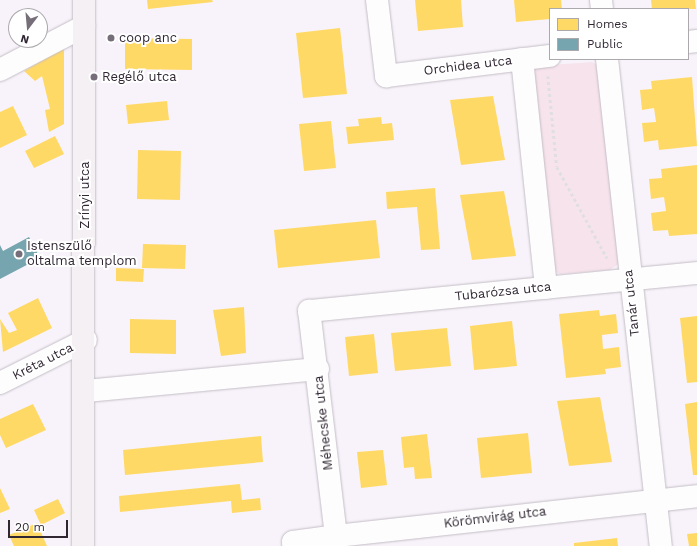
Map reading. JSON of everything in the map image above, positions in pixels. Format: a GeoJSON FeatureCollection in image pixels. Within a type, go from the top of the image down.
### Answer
{"type":"FeatureCollection","features":[{"type":"Feature","properties":{"kind":"main road","name":"Zrínyi utca"},"geometry":{"type":"LineString","coordinates":[[83,546],[86,391],[84,0]]}},
{"type":"Feature","properties":{"kind":"street","name":"Orchidea utca"},"geometry":{"type":"LineString","coordinates":[[378,0],[386,76],[548,57]]}},
{"type":"Feature","properties":{"kind":"street"},"geometry":{"type":"LineString","coordinates":[[0,70],[84,26]]}},
{"type":"Feature","properties":{"kind":"street"},"geometry":{"type":"LineString","coordinates":[[522,59],[546,288]]}},
{"type":"Feature","properties":{"kind":"street","name":"Tanár utca"},"geometry":{"type":"LineString","coordinates":[[607,60],[630,280],[661,546]]}},
{"type":"Feature","properties":{"kind":"street","name":"Tubarózsa utca"},"geometry":{"type":"LineString","coordinates":[[310,311],[697,273]]}},
{"type":"Feature","properties":{"kind":"street","name":"Méhecske utca"},"geometry":{"type":"LineString","coordinates":[[310,311],[318,369],[336,536]]}},
{"type":"Feature","properties":{"kind":"street","name":"Kréta utca"},"geometry":{"type":"LineString","coordinates":[[0,383],[86,340]]}},
{"type":"Feature","properties":{"kind":"street"},"geometry":{"type":"LineString","coordinates":[[86,391],[318,369]]}},
{"type":"Feature","properties":{"kind":"street","name":"Körömvirág utca"},"geometry":{"type":"LineString","coordinates":[[293,544],[336,536],[697,496]]}},
{"type":"Feature","properties":{"kind":"path"},"geometry":{"type":"LineString","coordinates":[[548,57],[557,167],[613,268],[630,280]]}},
{"type":"Feature","properties":{"kind":"shaded area"},"geometry":{"type":"Polygon","coordinates":[[[592,62],[600,67],[619,264],[609,270],[560,274],[551,269],[532,71],[537,66],[592,62]]]}},
{"type":"Feature","properties":{"kind":"building: Homes"},"geometry":{"type":"Polygon","coordinates":[[[147,0],[212,0],[213,2],[148,9],[147,0]]]}},
{"type":"Feature","properties":{"kind":"building: Homes"},"geometry":{"type":"Polygon","coordinates":[[[415,0],[461,0],[463,27],[418,31],[415,0]]]}},
{"type":"Feature","properties":{"kind":"building: Homes"},"geometry":{"type":"Polygon","coordinates":[[[514,0],[561,0],[562,8],[549,8],[549,19],[516,22],[514,0]]]}},
{"type":"Feature","properties":{"kind":"building: Homes"},"geometry":{"type":"Polygon","coordinates":[[[651,0],[695,0],[696,9],[689,8],[652,8],[651,0]]]}},
{"type":"Feature","properties":{"kind":"building: Homes"},"geometry":{"type":"Polygon","coordinates":[[[340,28],[347,94],[303,98],[296,33],[340,28]]]}},
{"type":"Feature","properties":{"kind":"building: Homes"},"geometry":{"type":"Polygon","coordinates":[[[125,38],[192,39],[192,70],[125,69],[125,38]]]}},
{"type":"Feature","properties":{"kind":"building: Homes"},"geometry":{"type":"Polygon","coordinates":[[[64,48],[64,124],[49,132],[45,110],[50,109],[42,76],[35,81],[24,71],[64,48]]]}},
{"type":"Feature","properties":{"kind":"building: Homes"},"geometry":{"type":"Polygon","coordinates":[[[692,77],[697,146],[659,150],[658,140],[644,142],[642,123],[656,122],[654,108],[642,110],[640,90],[652,89],[651,81],[692,77]]]}},
{"type":"Feature","properties":{"kind":"building: Homes"},"geometry":{"type":"Polygon","coordinates":[[[493,96],[505,160],[461,165],[450,100],[493,96]]]}},
{"type":"Feature","properties":{"kind":"building: Homes"},"geometry":{"type":"Polygon","coordinates":[[[167,101],[169,120],[128,124],[126,105],[167,101]]]}},
{"type":"Feature","properties":{"kind":"building: Homes"},"geometry":{"type":"Polygon","coordinates":[[[13,106],[27,135],[0,148],[0,112],[13,106]]]}},
{"type":"Feature","properties":{"kind":"building: Homes"},"geometry":{"type":"Polygon","coordinates":[[[381,117],[382,124],[392,123],[394,140],[348,144],[346,127],[359,126],[358,119],[381,117]]]}},
{"type":"Feature","properties":{"kind":"building: Homes"},"geometry":{"type":"Polygon","coordinates":[[[331,121],[336,168],[304,171],[299,124],[331,121]]]}},
{"type":"Feature","properties":{"kind":"building: Homes"},"geometry":{"type":"Polygon","coordinates":[[[55,136],[64,154],[34,168],[25,151],[55,136]]]}},
{"type":"Feature","properties":{"kind":"building: Homes"},"geometry":{"type":"Polygon","coordinates":[[[138,150],[181,151],[180,200],[137,199],[138,150]]]}},
{"type":"Feature","properties":{"kind":"building: Homes"},"geometry":{"type":"Polygon","coordinates":[[[697,165],[697,234],[669,236],[668,230],[653,231],[651,213],[666,211],[664,197],[651,199],[649,179],[662,178],[661,169],[697,165]]]}},
{"type":"Feature","properties":{"kind":"building: Homes"},"geometry":{"type":"Polygon","coordinates":[[[435,188],[440,249],[421,250],[417,207],[387,209],[386,192],[435,188]]]}},
{"type":"Feature","properties":{"kind":"building: Homes"},"geometry":{"type":"Polygon","coordinates":[[[504,191],[516,256],[472,260],[460,195],[504,191]]]}},
{"type":"Feature","properties":{"kind":"building: Homes"},"geometry":{"type":"Polygon","coordinates":[[[376,220],[380,258],[278,268],[274,230],[376,220]]]}},
{"type":"Feature","properties":{"kind":"building: Homes"},"geometry":{"type":"Polygon","coordinates":[[[143,244],[186,245],[185,269],[142,268],[143,244]]]}},
{"type":"Feature","properties":{"kind":"building: Homes"},"geometry":{"type":"Polygon","coordinates":[[[116,268],[144,269],[143,282],[116,281],[116,268]]]}},
{"type":"Feature","properties":{"kind":"building: Homes"},"geometry":{"type":"Polygon","coordinates":[[[38,298],[52,328],[3,352],[0,319],[9,333],[17,330],[8,313],[38,298]]]}},
{"type":"Feature","properties":{"kind":"building: Homes"},"geometry":{"type":"Polygon","coordinates":[[[244,307],[246,353],[221,356],[213,310],[244,307]]]}},
{"type":"Feature","properties":{"kind":"building: Homes"},"geometry":{"type":"Polygon","coordinates":[[[599,310],[600,316],[616,314],[618,333],[602,335],[603,349],[619,347],[621,367],[605,369],[606,374],[566,378],[559,314],[599,310]]]}},
{"type":"Feature","properties":{"kind":"building: Homes"},"geometry":{"type":"Polygon","coordinates":[[[697,316],[697,382],[687,383],[680,318],[697,316]]]}},
{"type":"Feature","properties":{"kind":"building: Homes"},"geometry":{"type":"Polygon","coordinates":[[[130,319],[176,320],[176,354],[130,353],[130,319]]]}},
{"type":"Feature","properties":{"kind":"building: Homes"},"geometry":{"type":"Polygon","coordinates":[[[512,321],[517,366],[474,370],[470,326],[512,321]]]}},
{"type":"Feature","properties":{"kind":"building: Homes"},"geometry":{"type":"Polygon","coordinates":[[[447,328],[451,366],[395,371],[391,333],[447,328]]]}},
{"type":"Feature","properties":{"kind":"building: Homes"},"geometry":{"type":"Polygon","coordinates":[[[374,334],[378,373],[349,376],[345,337],[374,334]]]}},
{"type":"Feature","properties":{"kind":"building: Homes"},"geometry":{"type":"Polygon","coordinates":[[[600,397],[612,462],[569,466],[557,401],[600,397]]]}},
{"type":"Feature","properties":{"kind":"building: Homes"},"geometry":{"type":"Polygon","coordinates":[[[697,402],[697,475],[693,475],[685,404],[697,402]]]}},
{"type":"Feature","properties":{"kind":"building: Homes"},"geometry":{"type":"Polygon","coordinates":[[[33,404],[46,430],[6,448],[0,435],[0,419],[33,404]]]}},
{"type":"Feature","properties":{"kind":"building: Homes"},"geometry":{"type":"Polygon","coordinates":[[[528,433],[532,473],[481,478],[477,438],[528,433]]]}},
{"type":"Feature","properties":{"kind":"building: Homes"},"geometry":{"type":"Polygon","coordinates":[[[427,434],[432,478],[415,479],[414,467],[404,468],[401,437],[427,434]]]}},
{"type":"Feature","properties":{"kind":"building: Homes"},"geometry":{"type":"Polygon","coordinates":[[[261,436],[263,462],[125,475],[123,450],[261,436]]]}},
{"type":"Feature","properties":{"kind":"building: Homes"},"geometry":{"type":"Polygon","coordinates":[[[383,450],[387,485],[361,488],[357,452],[383,450]]]}},
{"type":"Feature","properties":{"kind":"building: Homes"},"geometry":{"type":"Polygon","coordinates":[[[240,484],[242,500],[260,498],[261,510],[232,513],[231,501],[120,512],[119,496],[240,484]]]}},
{"type":"Feature","properties":{"kind":"building: Homes"},"geometry":{"type":"Polygon","coordinates":[[[0,488],[10,509],[0,513],[0,488]]]}},
{"type":"Feature","properties":{"kind":"building: Homes"},"geometry":{"type":"Polygon","coordinates":[[[58,499],[65,513],[41,525],[34,510],[58,499]]]}},
{"type":"Feature","properties":{"kind":"building: Homes"},"geometry":{"type":"Polygon","coordinates":[[[37,523],[47,546],[14,546],[9,535],[37,523]]]}},
{"type":"Feature","properties":{"kind":"building: Homes"},"geometry":{"type":"Polygon","coordinates":[[[697,533],[697,546],[689,546],[687,534],[697,533]]]}},
{"type":"Feature","properties":{"kind":"building: Homes"},"geometry":{"type":"Polygon","coordinates":[[[617,538],[618,546],[574,546],[574,543],[617,538]]]}},
{"type":"Feature","properties":{"kind":"building: Public","name":"Istenszülő oltalma templom"},"geometry":{"type":"Polygon","coordinates":[[[29,237],[40,258],[0,279],[0,245],[3,251],[29,237]]]}},
{"type":"Feature","properties":{"kind":"place","name":"coop anc"},"geometry":{"type":"Point","coordinates":[111,38]}},
{"type":"Feature","properties":{"kind":"place","name":"Regélő utca"},"geometry":{"type":"Point","coordinates":[94,77]}},
{"type":"Feature","properties":{"kind":"place","name":"Istenszülő oltalma templom"},"geometry":{"type":"Point","coordinates":[19,254]}}]}
